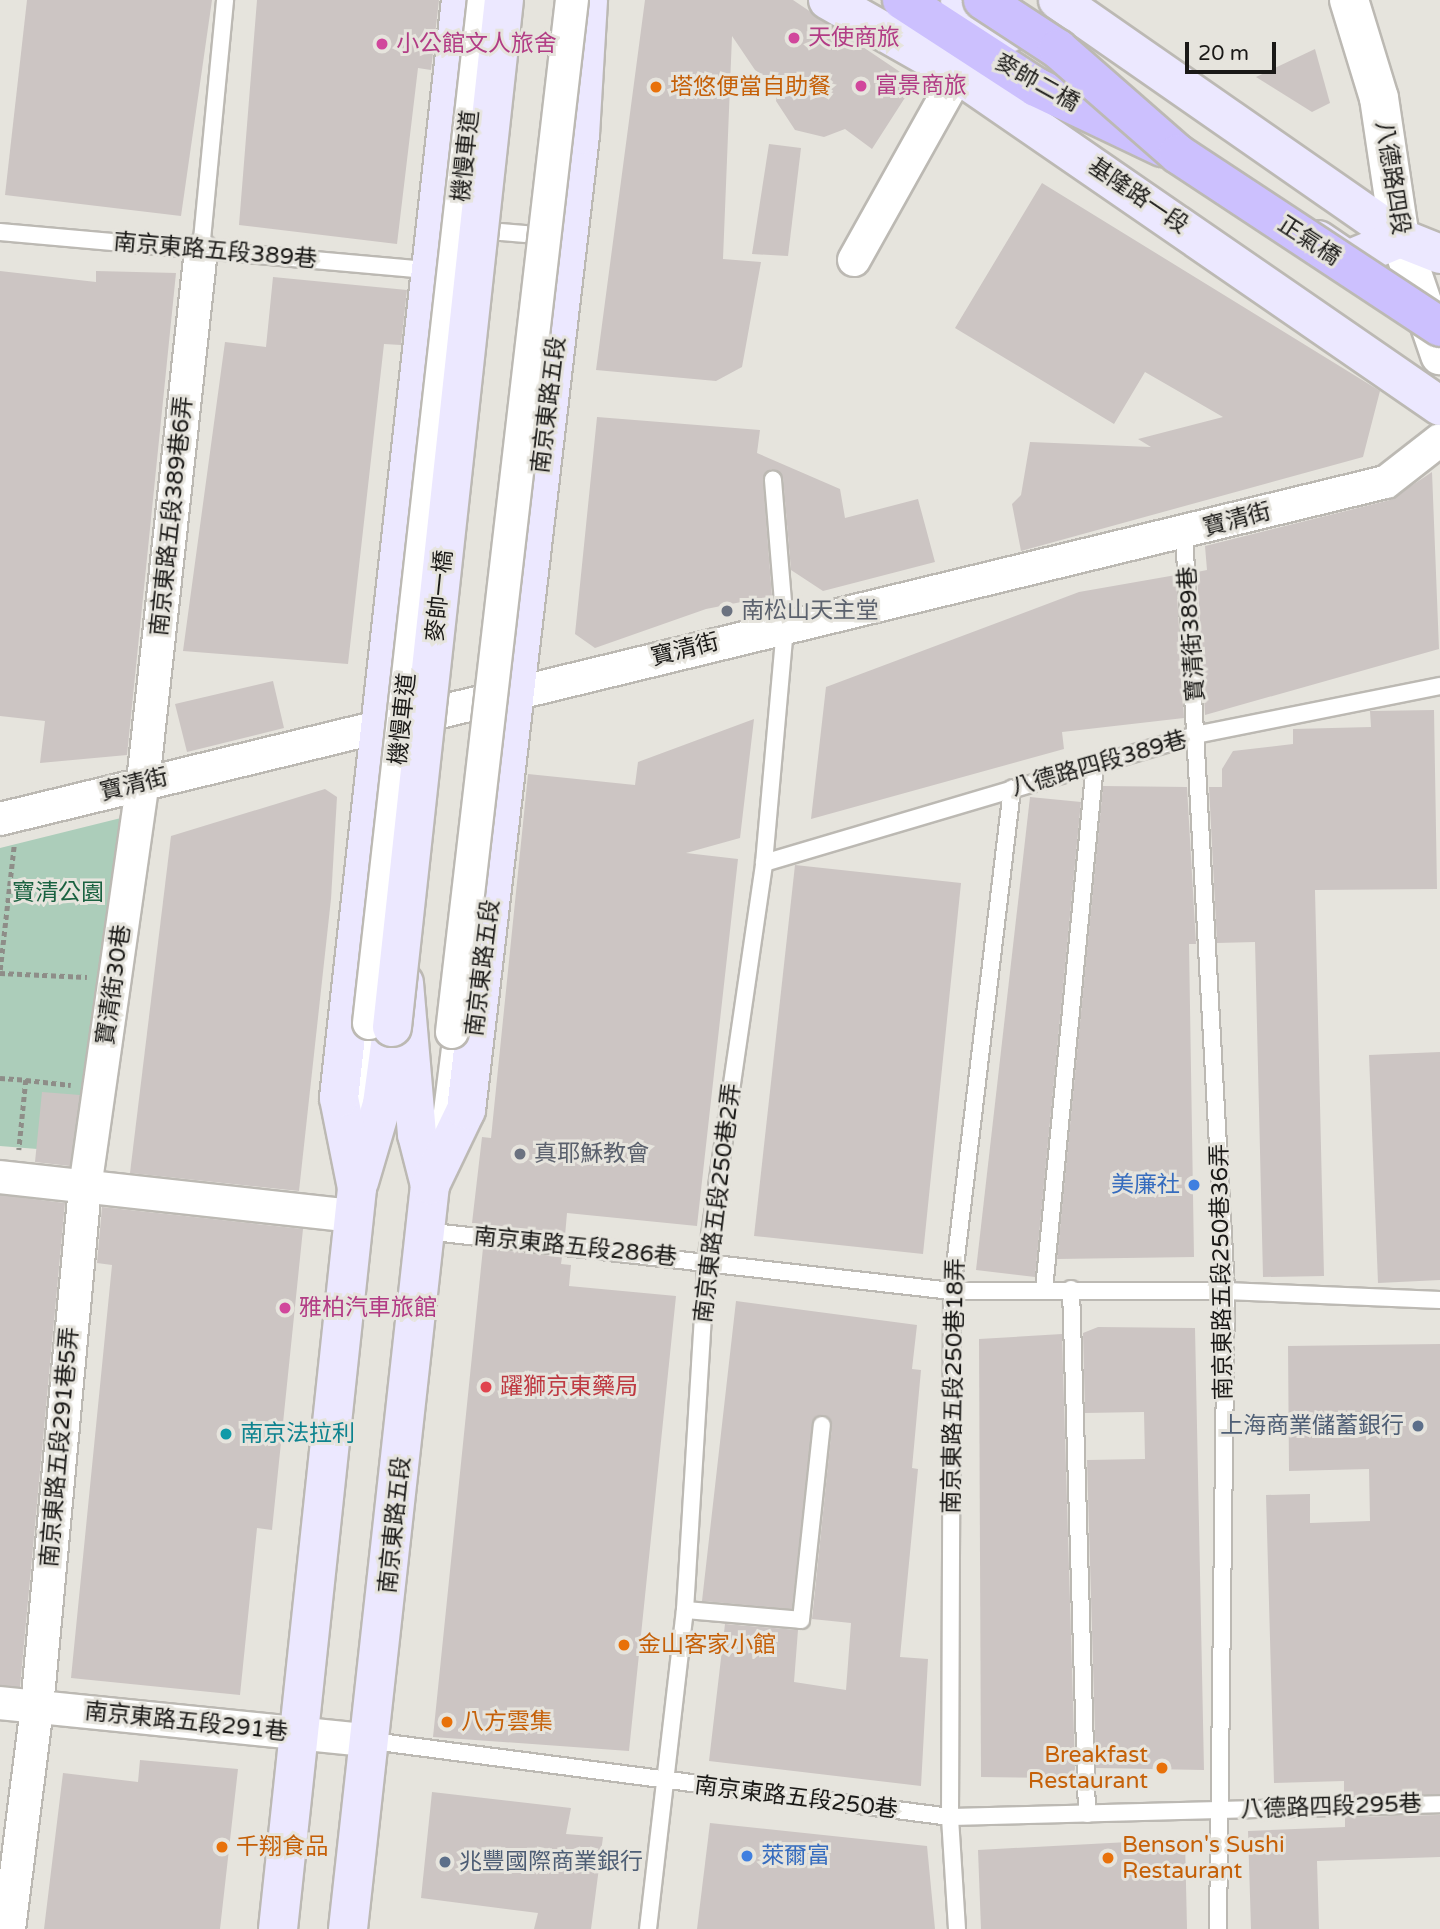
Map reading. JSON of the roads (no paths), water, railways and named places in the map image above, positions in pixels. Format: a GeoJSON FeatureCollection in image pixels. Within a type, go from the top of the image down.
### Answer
{"type":"FeatureCollection","features":[{"type":"Feature","properties":{"kind":"highway","name":"麥帥二橋"},"geometry":{"type":"LineString","coordinates":[[902,0],[1036,87],[1178,154]]}},
{"type":"Feature","properties":{"kind":"highway","name":"麥帥二橋"},"geometry":{"type":"LineString","coordinates":[[908,0],[1047,91],[1105,106]]}},
{"type":"Feature","properties":{"kind":"highway","name":"正氣橋"},"geometry":{"type":"LineString","coordinates":[[984,0],[1058,49],[1178,154],[1440,327]]}},
{"type":"Feature","properties":{"kind":"highway","name":"正氣橋"},"geometry":{"type":"LineString","coordinates":[[984,0],[1068,58],[1105,106],[1440,327]]}},
{"type":"Feature","properties":{"kind":"main road"},"geometry":{"type":"LineString","coordinates":[[278,1929],[356,1202],[339,1098],[378,723],[461,0]]}},
{"type":"Feature","properties":{"kind":"main road","name":"麥帥一橋"},"geometry":{"type":"LineString","coordinates":[[356,1202],[382,1104],[380,1025],[504,0]]}},
{"type":"Feature","properties":{"kind":"main road","name":"麥帥一橋"},"geometry":{"type":"LineString","coordinates":[[430,1185],[417,1134],[404,982],[518,0]]}},
{"type":"Feature","properties":{"kind":"main road","name":"南京東路五段"},"geometry":{"type":"LineString","coordinates":[[348,1929],[372,1741],[430,1185],[466,1110],[568,237],[588,0]]}},
{"type":"Feature","properties":{"kind":"main road","name":"基隆路一段"},"geometry":{"type":"LineString","coordinates":[[828,0],[958,74],[1440,406]]}},
{"type":"Feature","properties":{"kind":"main road"},"geometry":{"type":"LineString","coordinates":[[960,0],[1348,260],[1400,238]]}},
{"type":"Feature","properties":{"kind":"main road"},"geometry":{"type":"LineString","coordinates":[[1058,0],[1400,238],[1440,254]]}},
{"type":"Feature","properties":{"kind":"street","name":"機慢車道"},"geometry":{"type":"LineString","coordinates":[[380,1025],[484,0]]}},
{"type":"Feature","properties":{"kind":"street"},"geometry":{"type":"LineString","coordinates":[[452,1032],[572,0]]}},
{"type":"Feature","properties":{"kind":"street","name":"八德路四段"},"geometry":{"type":"LineString","coordinates":[[1349,0],[1379,98],[1400,238],[1440,355]]}},
{"type":"Feature","properties":{"kind":"street"},"geometry":{"type":"LineString","coordinates":[[854,260],[958,74]]}},
{"type":"Feature","properties":{"kind":"street","name":"南京東路五段389巷6弄"},"geometry":{"type":"LineString","coordinates":[[143,782],[201,250]]}},
{"type":"Feature","properties":{"kind":"street","name":"寶清街"},"geometry":{"type":"LineString","coordinates":[[7,828],[143,782],[378,723],[785,625],[1184,534],[1386,482],[1440,440]]}},
{"type":"Feature","properties":{"kind":"street","name":"寶清街30巷"},"geometry":{"type":"LineString","coordinates":[[85,1188],[143,782]]}},
{"type":"Feature","properties":{"kind":"street"},"geometry":{"type":"LineString","coordinates":[[8,1178],[85,1188],[356,1202]]}},
{"type":"Feature","properties":{"kind":"street","name":"南京東路五段291巷5弄"},"geometry":{"type":"LineString","coordinates":[[9,1929],[37,1707],[85,1188]]}},
{"type":"Feature","properties":{"kind":"street","name":"南京東路五段291巷"},"geometry":{"type":"LineString","coordinates":[[0,1703],[372,1741]]}},
{"type":"Feature","properties":{"kind":"lane"},"geometry":{"type":"LineString","coordinates":[[201,250],[225,0]]}},
{"type":"Feature","properties":{"kind":"lane"},"geometry":{"type":"LineString","coordinates":[[434,226],[568,237]]}},
{"type":"Feature","properties":{"kind":"lane","name":"南京東路五段389巷"},"geometry":{"type":"LineString","coordinates":[[0,232],[429,270]]}},
{"type":"Feature","properties":{"kind":"lane","name":"南京東路五段250巷2弄"},"geometry":{"type":"LineString","coordinates":[[648,1929],[685,1610],[706,1262],[764,863],[785,625],[773,479]]}},
{"type":"Feature","properties":{"kind":"lane","name":"寶清街389巷"},"geometry":{"type":"LineString","coordinates":[[1184,534],[1200,734]]}},
{"type":"Feature","properties":{"kind":"lane","name":"八德路四段389巷"},"geometry":{"type":"LineString","coordinates":[[764,863],[1200,734],[1440,687]]}},
{"type":"Feature","properties":{"kind":"lane","name":"南京東路五段250巷36弄"},"geometry":{"type":"LineString","coordinates":[[1200,734],[1226,1291],[1222,1810],[1218,1929]]}},
{"type":"Feature","properties":{"kind":"lane"},"geometry":{"type":"LineString","coordinates":[[1044,1289],[1095,764]]}},
{"type":"Feature","properties":{"kind":"lane","name":"南京東路五段250巷18弄"},"geometry":{"type":"LineString","coordinates":[[957,1929],[950,1817],[952,1291],[1012,789]]}},
{"type":"Feature","properties":{"kind":"lane"},"geometry":{"type":"LineString","coordinates":[[430,1185],[452,1032]]}},
{"type":"Feature","properties":{"kind":"lane","name":"南京東路五段286巷"},"geometry":{"type":"LineString","coordinates":[[425,1231],[952,1291],[1226,1291],[1440,1300]]}},
{"type":"Feature","properties":{"kind":"lane"},"geometry":{"type":"LineString","coordinates":[[1071,1289],[1087,1814]]}},
{"type":"Feature","properties":{"kind":"lane"},"geometry":{"type":"LineString","coordinates":[[685,1610],[801,1620],[822,1425]]}},
{"type":"Feature","properties":{"kind":"lane","name":"南京東路五段250巷"},"geometry":{"type":"LineString","coordinates":[[372,1741],[950,1817],[1222,1810]]}},
{"type":"Feature","properties":{"kind":"lane","name":"八德路四段295巷"},"geometry":{"type":"LineString","coordinates":[[1222,1810],[1440,1804]]}},
{"type":"Feature","properties":{"kind":"place","name":"天使商旅"},"geometry":{"type":"Point","coordinates":[794,38]}},
{"type":"Feature","properties":{"kind":"place","name":"小公館文人旅舍"},"geometry":{"type":"Point","coordinates":[382,44]}},
{"type":"Feature","properties":{"kind":"place","name":"富景商旅"},"geometry":{"type":"Point","coordinates":[861,86]}},
{"type":"Feature","properties":{"kind":"place","name":"塔悠便當自助餐"},"geometry":{"type":"Point","coordinates":[656,87]}},
{"type":"Feature","properties":{"kind":"place","name":"南松山天主堂"},"geometry":{"type":"Point","coordinates":[727,611]}},
{"type":"Feature","properties":{"kind":"place","name":"真耶穌教會"},"geometry":{"type":"Point","coordinates":[520,1154]}},
{"type":"Feature","properties":{"kind":"place","name":"美廉社"},"geometry":{"type":"Point","coordinates":[1194,1185]}},
{"type":"Feature","properties":{"kind":"place","name":"雅柏汽車旅館"},"geometry":{"type":"Point","coordinates":[285,1308]}},
{"type":"Feature","properties":{"kind":"place","name":"躍獅京東藥局"},"geometry":{"type":"Point","coordinates":[486,1387]}},
{"type":"Feature","properties":{"kind":"place","name":"上海商業儲蓄銀行"},"geometry":{"type":"Point","coordinates":[1418,1426]}},
{"type":"Feature","properties":{"kind":"place","name":"南京法拉利"},"geometry":{"type":"Point","coordinates":[226,1434]}},
{"type":"Feature","properties":{"kind":"place","name":"金山客家小館"},"geometry":{"type":"Point","coordinates":[624,1645]}},
{"type":"Feature","properties":{"kind":"place","name":"八方雲集"},"geometry":{"type":"Point","coordinates":[447,1722]}},
{"type":"Feature","properties":{"kind":"place","name":"Breakfast Restaurant"},"geometry":{"type":"Point","coordinates":[1162,1768]}},
{"type":"Feature","properties":{"kind":"place","name":"千翔食品"},"geometry":{"type":"Point","coordinates":[222,1847]}},
{"type":"Feature","properties":{"kind":"place","name":"萊爾富"},"geometry":{"type":"Point","coordinates":[747,1856]}},
{"type":"Feature","properties":{"kind":"place","name":"Benson's Sushi Restaurant"},"geometry":{"type":"Point","coordinates":[1108,1858]}},
{"type":"Feature","properties":{"kind":"place","name":"兆豐國際商業銀行"},"geometry":{"type":"Point","coordinates":[445,1862]}},
{"type":"Feature","properties":{"kind":"park label","name":"寶清公園"},"geometry":{"type":"Point","coordinates":[58,893]}}]}
